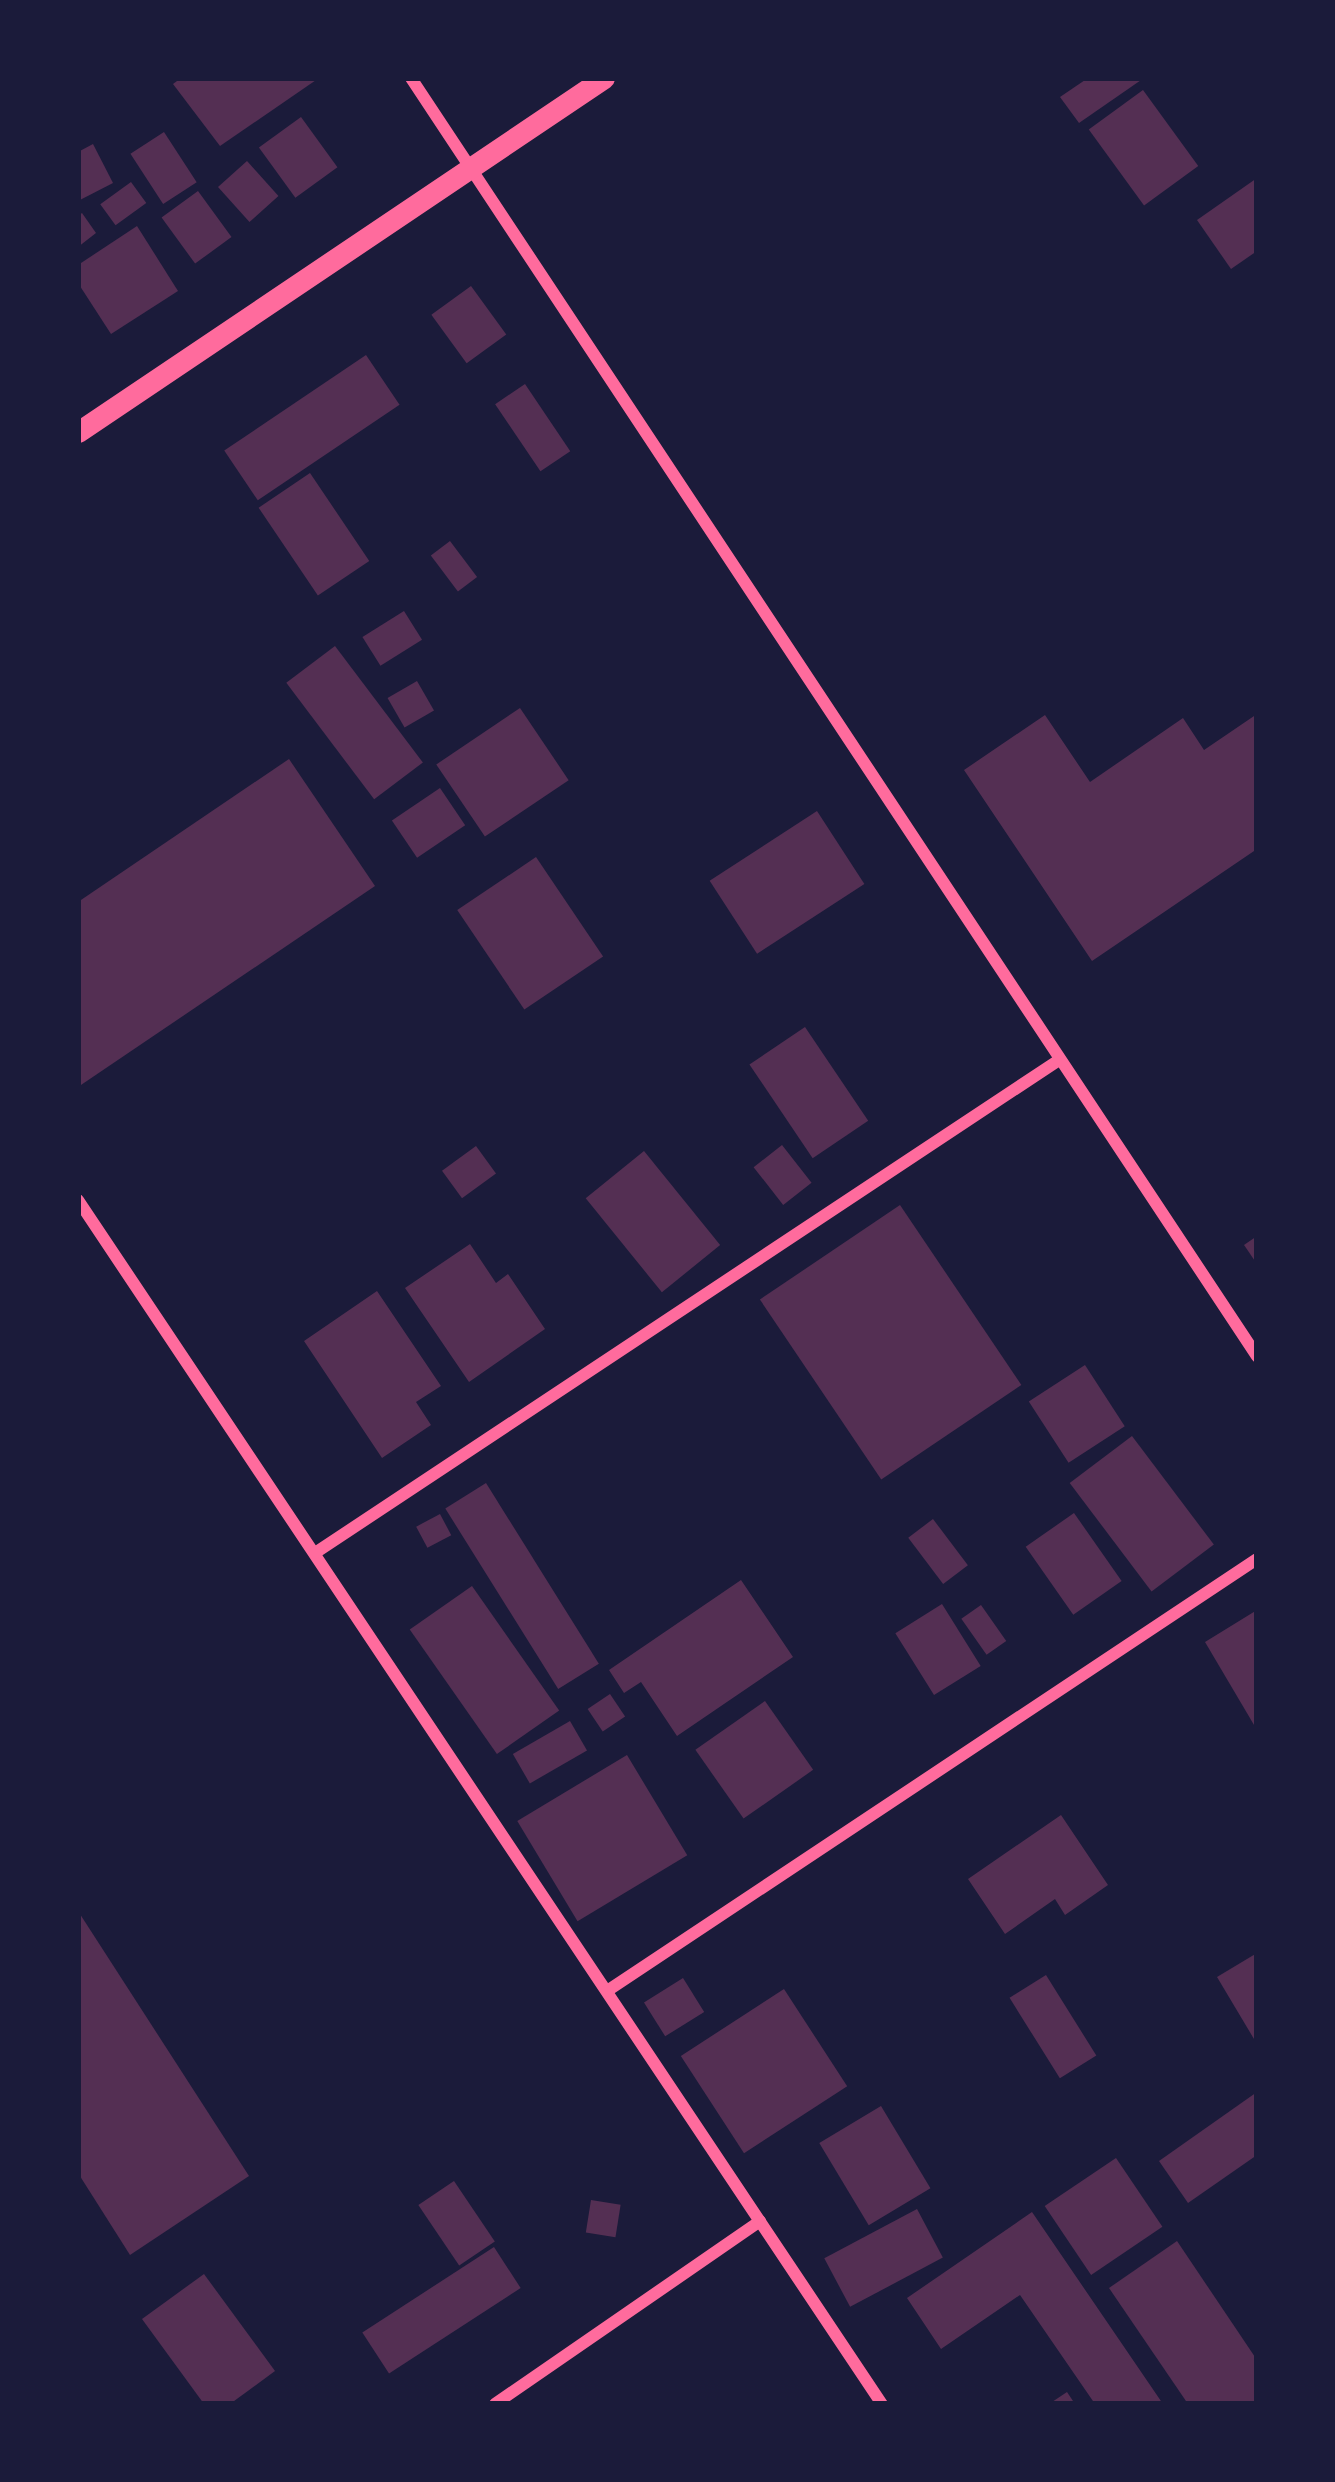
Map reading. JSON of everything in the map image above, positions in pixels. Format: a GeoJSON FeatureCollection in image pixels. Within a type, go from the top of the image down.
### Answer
{"type":"FeatureCollection","features":[{"type":"Feature","properties":{"kind":"street"},"geometry":{"type":"LineString","coordinates":[[411,78],[1056,1062],[1257,1356]]}},
{"type":"Feature","properties":{"kind":"street"},"geometry":{"type":"LineString","coordinates":[[78,432],[604,78]]}},
{"type":"Feature","properties":{"kind":"street"},"geometry":{"type":"LineString","coordinates":[[315,1553],[1056,1062]]}},
{"type":"Feature","properties":{"kind":"street"},"geometry":{"type":"LineString","coordinates":[[78,1200],[882,2404]]}},
{"type":"Feature","properties":{"kind":"street"},"geometry":{"type":"LineString","coordinates":[[607,1991],[1257,1559]]}},
{"type":"Feature","properties":{"kind":"street"},"geometry":{"type":"LineString","coordinates":[[495,2404],[760,2221]]}},
{"type":"Feature","properties":{"kind":"building"},"geometry":{"type":"Polygon","coordinates":[[[181,78],[319,78],[220,146],[173,84],[181,78]]]}},
{"type":"Feature","properties":{"kind":"building"},"geometry":{"type":"Polygon","coordinates":[[[1088,78],[1144,78],[1079,123],[1060,97],[1088,78]]]}},
{"type":"Feature","properties":{"kind":"building"},"geometry":{"type":"Polygon","coordinates":[[[1143,90],[1198,166],[1144,205],[1089,129],[1143,90]]]}},
{"type":"Feature","properties":{"kind":"building"},"geometry":{"type":"Polygon","coordinates":[[[301,117],[337,167],[295,198],[259,148],[301,117]]]}},
{"type":"Feature","properties":{"kind":"building"},"geometry":{"type":"Polygon","coordinates":[[[164,132],[197,182],[163,204],[130,154],[164,132]]]}},
{"type":"Feature","properties":{"kind":"building"},"geometry":{"type":"Polygon","coordinates":[[[93,144],[113,183],[78,201],[78,152],[93,144]]]}},
{"type":"Feature","properties":{"kind":"building"},"geometry":{"type":"Polygon","coordinates":[[[247,161],[278,196],[249,222],[218,187],[247,161]]]}},
{"type":"Feature","properties":{"kind":"building"},"geometry":{"type":"Polygon","coordinates":[[[1257,178],[1257,251],[1231,269],[1197,220],[1257,178]]]}},
{"type":"Feature","properties":{"kind":"building"},"geometry":{"type":"Polygon","coordinates":[[[131,182],[146,203],[116,225],[100,204],[131,182]]]}},
{"type":"Feature","properties":{"kind":"building"},"geometry":{"type":"Polygon","coordinates":[[[198,191],[232,237],[195,264],[162,217],[198,191]]]}},
{"type":"Feature","properties":{"kind":"building"},"geometry":{"type":"Polygon","coordinates":[[[82,213],[96,233],[78,247],[78,216],[82,213]]]}},
{"type":"Feature","properties":{"kind":"building"},"geometry":{"type":"Polygon","coordinates":[[[137,226],[178,291],[111,334],[78,283],[78,265],[137,226]]]}},
{"type":"Feature","properties":{"kind":"building"},"geometry":{"type":"Polygon","coordinates":[[[471,286],[506,335],[467,363],[431,315],[471,286]]]}},
{"type":"Feature","properties":{"kind":"building"},"geometry":{"type":"Polygon","coordinates":[[[366,355],[400,405],[258,500],[224,451],[366,355]]]}},
{"type":"Feature","properties":{"kind":"building"},"geometry":{"type":"Polygon","coordinates":[[[525,384],[570,451],[540,471],[495,404],[525,384]]]}},
{"type":"Feature","properties":{"kind":"building"},"geometry":{"type":"Polygon","coordinates":[[[310,473],[369,561],[318,596],[259,508],[310,473]]]}},
{"type":"Feature","properties":{"kind":"building"},"geometry":{"type":"Polygon","coordinates":[[[450,541],[477,577],[458,591],[431,555],[450,541]]]}},
{"type":"Feature","properties":{"kind":"building"},"geometry":{"type":"Polygon","coordinates":[[[404,611],[422,640],[380,666],[362,637],[404,611]]]}},
{"type":"Feature","properties":{"kind":"building"},"geometry":{"type":"Polygon","coordinates":[[[335,646],[423,763],[374,799],[286,683],[335,646]]]}},
{"type":"Feature","properties":{"kind":"building"},"geometry":{"type":"Polygon","coordinates":[[[417,681],[434,710],[405,727],[388,698],[417,681]]]}},
{"type":"Feature","properties":{"kind":"building"},"geometry":{"type":"Polygon","coordinates":[[[520,708],[569,780],[485,837],[436,764],[520,708]]]}},
{"type":"Feature","properties":{"kind":"building"},"geometry":{"type":"Polygon","coordinates":[[[1257,714],[1257,849],[1092,961],[964,770],[1045,715],[1090,782],[1183,718],[1204,750],[1257,714]]]}},
{"type":"Feature","properties":{"kind":"building"},"geometry":{"type":"Polygon","coordinates":[[[289,759],[375,886],[78,1087],[78,902],[289,759]]]}},
{"type":"Feature","properties":{"kind":"building"},"geometry":{"type":"Polygon","coordinates":[[[440,788],[465,825],[417,858],[392,820],[440,788]]]}},
{"type":"Feature","properties":{"kind":"building"},"geometry":{"type":"Polygon","coordinates":[[[817,811],[864,884],[757,954],[710,881],[817,811]]]}},
{"type":"Feature","properties":{"kind":"building"},"geometry":{"type":"Polygon","coordinates":[[[536,857],[603,956],[524,1010],[457,910],[536,857]]]}},
{"type":"Feature","properties":{"kind":"building"},"geometry":{"type":"Polygon","coordinates":[[[805,1027],[868,1121],[813,1158],[749,1064],[805,1027]]]}},
{"type":"Feature","properties":{"kind":"building"},"geometry":{"type":"Polygon","coordinates":[[[782,1145],[812,1183],[783,1205],[754,1167],[782,1145]]]}},
{"type":"Feature","properties":{"kind":"building"},"geometry":{"type":"Polygon","coordinates":[[[476,1146],[496,1174],[462,1198],[442,1171],[476,1146]]]}},
{"type":"Feature","properties":{"kind":"building"},"geometry":{"type":"Polygon","coordinates":[[[644,1151],[720,1245],[662,1292],[586,1198],[644,1151]]]}},
{"type":"Feature","properties":{"kind":"building"},"geometry":{"type":"Polygon","coordinates":[[[900,1205],[1021,1385],[881,1479],[760,1300],[900,1205]]]}},
{"type":"Feature","properties":{"kind":"building"},"geometry":{"type":"Polygon","coordinates":[[[1257,1236],[1257,1264],[1244,1245],[1257,1236]]]}},
{"type":"Feature","properties":{"kind":"building"},"geometry":{"type":"Polygon","coordinates":[[[470,1244],[496,1283],[508,1274],[545,1329],[469,1382],[405,1288],[470,1244]]]}},
{"type":"Feature","properties":{"kind":"building"},"geometry":{"type":"Polygon","coordinates":[[[377,1291],[441,1386],[416,1402],[431,1425],[382,1458],[304,1341],[377,1291]]]}},
{"type":"Feature","properties":{"kind":"building"},"geometry":{"type":"Polygon","coordinates":[[[1085,1365],[1125,1426],[1069,1463],[1029,1401],[1085,1365]]]}},
{"type":"Feature","properties":{"kind":"building"},"geometry":{"type":"Polygon","coordinates":[[[1132,1436],[1214,1545],[1152,1592],[1070,1483],[1132,1436]]]}},
{"type":"Feature","properties":{"kind":"building"},"geometry":{"type":"Polygon","coordinates":[[[486,1483],[599,1664],[558,1689],[445,1508],[486,1483]]]}},
{"type":"Feature","properties":{"kind":"building"},"geometry":{"type":"Polygon","coordinates":[[[1074,1513],[1122,1581],[1073,1615],[1026,1547],[1074,1513]]]}},
{"type":"Feature","properties":{"kind":"building"},"geometry":{"type":"Polygon","coordinates":[[[440,1514],[451,1535],[427,1548],[416,1527],[440,1514]]]}},
{"type":"Feature","properties":{"kind":"building"},"geometry":{"type":"Polygon","coordinates":[[[933,1519],[968,1565],[943,1584],[908,1538],[933,1519]]]}},
{"type":"Feature","properties":{"kind":"building"},"geometry":{"type":"Polygon","coordinates":[[[741,1580],[793,1657],[677,1736],[641,1682],[624,1693],[609,1670],[741,1580]]]}},
{"type":"Feature","properties":{"kind":"building"},"geometry":{"type":"Polygon","coordinates":[[[472,1586],[559,1711],[497,1754],[410,1630],[472,1586]]]}},
{"type":"Feature","properties":{"kind":"building"},"geometry":{"type":"Polygon","coordinates":[[[942,1604],[981,1666],[934,1695],[895,1633],[942,1604]]]}},
{"type":"Feature","properties":{"kind":"building"},"geometry":{"type":"Polygon","coordinates":[[[981,1605],[1006,1641],[987,1655],[961,1619],[981,1605]]]}},
{"type":"Feature","properties":{"kind":"building"},"geometry":{"type":"Polygon","coordinates":[[[1257,1610],[1257,1730],[1205,1642],[1257,1610]]]}},
{"type":"Feature","properties":{"kind":"building"},"geometry":{"type":"Polygon","coordinates":[[[610,1694],[625,1716],[603,1731],[588,1709],[610,1694]]]}},
{"type":"Feature","properties":{"kind":"building"},"geometry":{"type":"Polygon","coordinates":[[[765,1701],[813,1770],[744,1819],[695,1750],[765,1701]]]}},
{"type":"Feature","properties":{"kind":"building"},"geometry":{"type":"Polygon","coordinates":[[[570,1721],[587,1750],[530,1783],[513,1754],[570,1721]]]}},
{"type":"Feature","properties":{"kind":"building"},"geometry":{"type":"Polygon","coordinates":[[[627,1755],[687,1855],[578,1921],[517,1821],[627,1755]]]}},
{"type":"Feature","properties":{"kind":"building"},"geometry":{"type":"Polygon","coordinates":[[[1061,1815],[1108,1885],[1065,1915],[1055,1899],[1005,1934],[968,1879],[1061,1815]]]}},
{"type":"Feature","properties":{"kind":"building"},"geometry":{"type":"Polygon","coordinates":[[[78,1911],[249,2176],[130,2255],[78,2173],[78,1911]]]}},
{"type":"Feature","properties":{"kind":"building"},"geometry":{"type":"Polygon","coordinates":[[[1257,1953],[1257,2044],[1217,1977],[1257,1953]]]}},
{"type":"Feature","properties":{"kind":"building"},"geometry":{"type":"Polygon","coordinates":[[[1046,1975],[1096,2056],[1060,2078],[1010,1998],[1046,1975]]]}},
{"type":"Feature","properties":{"kind":"building"},"geometry":{"type":"Polygon","coordinates":[[[683,1978],[704,2012],[665,2036],[644,2002],[683,1978]]]}},
{"type":"Feature","properties":{"kind":"building"},"geometry":{"type":"Polygon","coordinates":[[[784,1989],[847,2086],[744,2153],[681,2056],[784,1989]]]}},
{"type":"Feature","properties":{"kind":"building"},"geometry":{"type":"Polygon","coordinates":[[[1257,2092],[1257,2155],[1188,2203],[1159,2161],[1257,2092]]]}},
{"type":"Feature","properties":{"kind":"building"},"geometry":{"type":"Polygon","coordinates":[[[881,2106],[930,2188],[869,2225],[819,2143],[881,2106]]]}},
{"type":"Feature","properties":{"kind":"building"},"geometry":{"type":"Polygon","coordinates":[[[1116,2158],[1162,2227],[1091,2275],[1045,2206],[1116,2158]]]}},
{"type":"Feature","properties":{"kind":"building"},"geometry":{"type":"Polygon","coordinates":[[[454,2181],[495,2242],[459,2266],[418,2205],[454,2181]]]}},
{"type":"Feature","properties":{"kind":"building"},"geometry":{"type":"Polygon","coordinates":[[[591,2200],[621,2205],[615,2237],[586,2233],[591,2200]]]}},
{"type":"Feature","properties":{"kind":"building"},"geometry":{"type":"Polygon","coordinates":[[[917,2209],[943,2258],[850,2307],[824,2258],[917,2209]]]}},
{"type":"Feature","properties":{"kind":"building"},"geometry":{"type":"Polygon","coordinates":[[[1032,2212],[1163,2404],[1095,2404],[1020,2295],[941,2349],[907,2298],[1032,2212]]]}},
{"type":"Feature","properties":{"kind":"building"},"geometry":{"type":"Polygon","coordinates":[[[1177,2241],[1257,2360],[1257,2404],[1188,2404],[1109,2288],[1177,2241]]]}},
{"type":"Feature","properties":{"kind":"building"},"geometry":{"type":"Polygon","coordinates":[[[494,2247],[521,2288],[389,2374],[362,2333],[494,2247]]]}},
{"type":"Feature","properties":{"kind":"building"},"geometry":{"type":"Polygon","coordinates":[[[204,2274],[275,2371],[230,2404],[204,2404],[142,2319],[204,2274]]]}},
{"type":"Feature","properties":{"kind":"building"},"geometry":{"type":"Polygon","coordinates":[[[1067,2392],[1075,2404],[1049,2404],[1067,2392]]]}}]}
